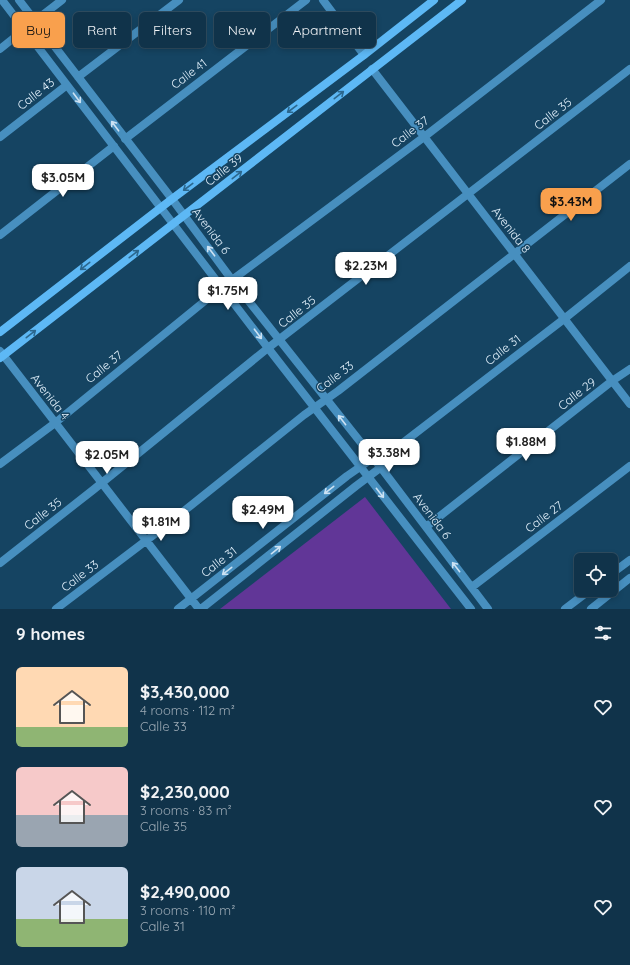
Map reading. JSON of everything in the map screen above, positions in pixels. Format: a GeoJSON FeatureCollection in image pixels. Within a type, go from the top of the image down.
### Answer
{"type":"FeatureCollection","features":[{"type":"Feature","properties":{"kind":"main road","name":"Calle 39"},"geometry":{"type":"LineString","coordinates":[[0,332],[434,0]]}},
{"type":"Feature","properties":{"kind":"main road","name":"Calle 39"},"geometry":{"type":"LineString","coordinates":[[1,355],[184,216],[462,0]]}},
{"type":"Feature","properties":{"kind":"street","name":"Avenida 6"},"geometry":{"type":"LineString","coordinates":[[2,0],[12,13]]}},
{"type":"Feature","properties":{"kind":"street","name":"Avenida 6"},"geometry":{"type":"LineString","coordinates":[[19,0],[28,12]]}},
{"type":"Feature","properties":{"kind":"street"},"geometry":{"type":"LineString","coordinates":[[47,12],[62,0]]}},
{"type":"Feature","properties":{"kind":"street"},"geometry":{"type":"LineString","coordinates":[[78,77],[179,0]]}},
{"type":"Feature","properties":{"kind":"street","name":"Calle 41"},"geometry":{"type":"LineString","coordinates":[[125,138],[306,0]]}},
{"type":"Feature","properties":{"kind":"street"},"geometry":{"type":"LineString","coordinates":[[323,0],[364,55]]}},
{"type":"Feature","properties":{"kind":"street","name":"Calle 37"},"geometry":{"type":"LineString","coordinates":[[232,280],[424,137],[601,0]]}},
{"type":"Feature","properties":{"kind":"street"},"geometry":{"type":"LineString","coordinates":[[0,49],[12,40]]}},
{"type":"Feature","properties":{"kind":"street","name":"Avenida 6"},"geometry":{"type":"LineString","coordinates":[[39,48],[268,348],[471,609]]}},
{"type":"Feature","properties":{"kind":"street","name":"Avenida 6"},"geometry":{"type":"LineString","coordinates":[[56,48],[172,199],[232,280],[373,458],[488,609]]}},
{"type":"Feature","properties":{"kind":"street","name":"Avenida 8"},"geometry":{"type":"LineString","coordinates":[[372,69],[630,404]]}},
{"type":"Feature","properties":{"kind":"street","name":"Calle 35"},"geometry":{"type":"LineString","coordinates":[[0,563],[102,484],[268,348],[630,69]]}},
{"type":"Feature","properties":{"kind":"street","name":"Calle 43"},"geometry":{"type":"LineString","coordinates":[[0,137],[68,85]]}},
{"type":"Feature","properties":{"kind":"street"},"geometry":{"type":"LineString","coordinates":[[0,234],[114,146]]}},
{"type":"Feature","properties":{"kind":"street","name":"Calle 33"},"geometry":{"type":"LineString","coordinates":[[56,609],[146,541],[315,407],[630,164]]}},
{"type":"Feature","properties":{"kind":"street","name":"Calle 31"},"geometry":{"type":"LineString","coordinates":[[200,609],[380,468],[391,452],[564,319],[630,266]]}},
{"type":"Feature","properties":{"kind":"street","name":"Calle 37"},"geometry":{"type":"LineString","coordinates":[[0,464],[55,423],[222,287]]}},
{"type":"Feature","properties":{"kind":"street","name":"Avenida 4"},"geometry":{"type":"LineString","coordinates":[[1,355],[200,609]]}},
{"type":"Feature","properties":{"kind":"street","name":"Calle 29"},"geometry":{"type":"LineString","coordinates":[[426,527],[612,381],[630,369]]}},
{"type":"Feature","properties":{"kind":"street","name":"Calle 31"},"geometry":{"type":"LineString","coordinates":[[178,609],[360,467],[373,458],[391,452]]}},
{"type":"Feature","properties":{"kind":"street","name":"Calle 27"},"geometry":{"type":"LineString","coordinates":[[472,587],[630,466]]}},
{"type":"Feature","properties":{"kind":"street"},"geometry":{"type":"LineString","coordinates":[[618,569],[630,560]]}},
{"type":"Feature","properties":{"kind":"street"},"geometry":{"type":"LineString","coordinates":[[590,609],[630,578]]}},
{"type":"Feature","properties":{"kind":"street"},"geometry":{"type":"LineString","coordinates":[[565,609],[581,597]]}},
{"type":"Feature","properties":{"kind":"shaded area"},"geometry":{"type":"Polygon","coordinates":[[[365,497],[451,609],[220,609],[365,497]]]}}]}
